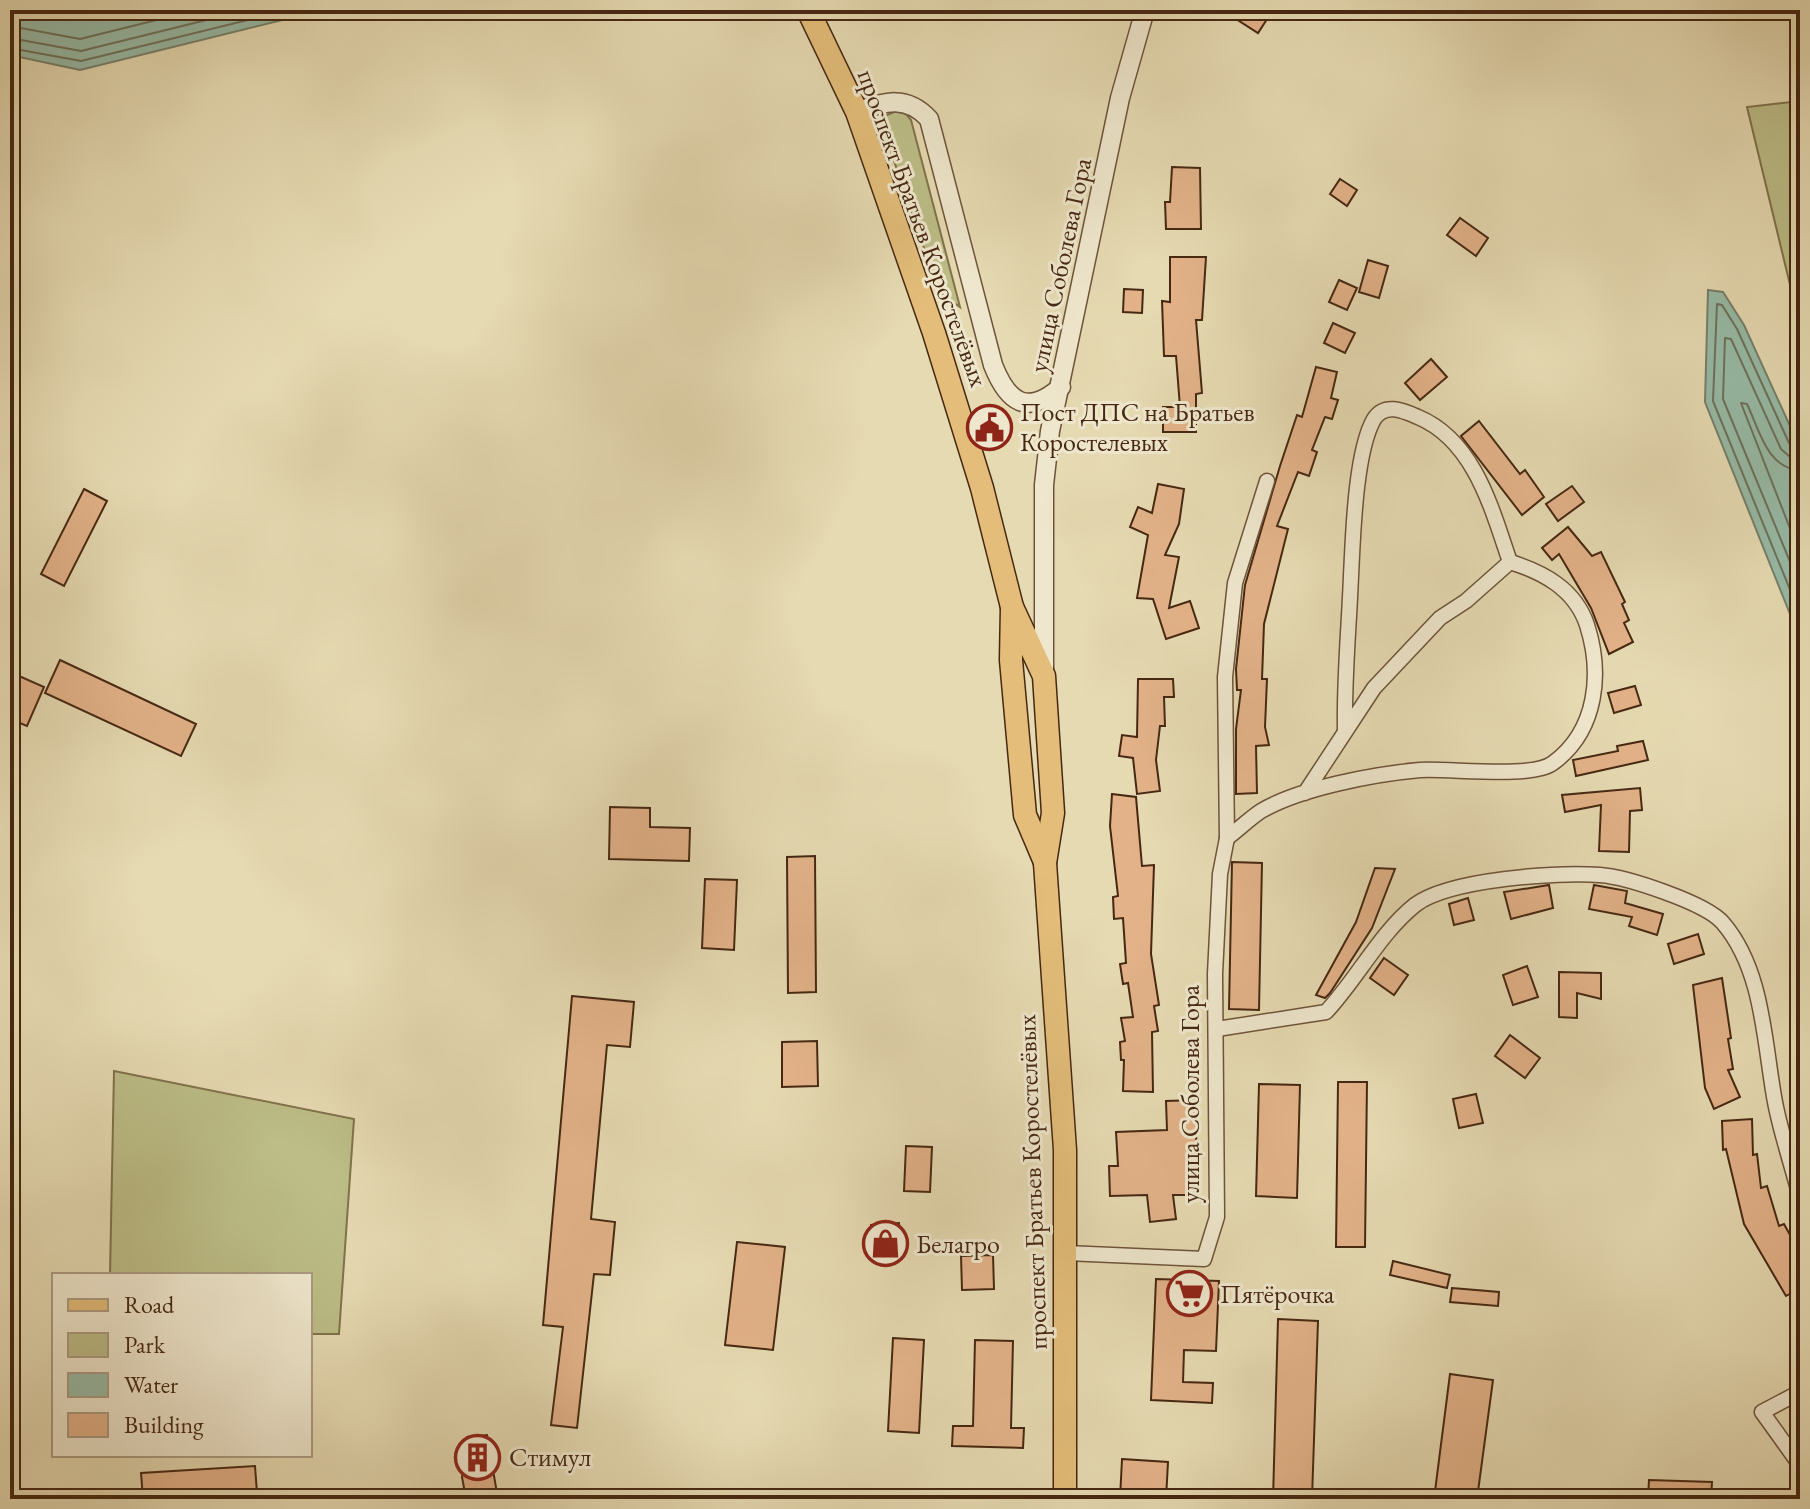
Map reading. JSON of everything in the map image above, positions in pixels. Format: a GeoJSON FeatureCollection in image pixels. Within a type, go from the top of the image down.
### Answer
{"type":"FeatureCollection","features":[{"type":"Feature","properties":{"kind":"main road","name":"проспект Братьев Коростелёвых"},"geometry":{"type":"LineString","coordinates":[[808,10],[857,112],[938,347],[982,488],[1012,607],[1044,676],[1053,813],[1045,863],[1065,1150],[1065,1499]]}},
{"type":"Feature","properties":{"kind":"main road","name":"проспект Братьев Коростелёвых"},"geometry":{"type":"LineString","coordinates":[[1012,607],[1011,660],[1025,815],[1045,863]]}},
{"type":"Feature","properties":{"kind":"street","name":"улица Соболева Гора"},"geometry":{"type":"LineString","coordinates":[[1044,676],[1044,485],[1050,431],[1120,98],[1145,10]]}},
{"type":"Feature","properties":{"kind":"street"},"geometry":{"type":"LineString","coordinates":[[857,112],[881,102],[902,101],[918,106],[929,119],[993,365],[1003,392],[1023,403],[1045,400],[1061,387]]}},
{"type":"Feature","properties":{"kind":"street"},"geometry":{"type":"LineString","coordinates":[[1345,729],[1346,640],[1354,513],[1361,467],[1374,420],[1380,413],[1390,409],[1401,410],[1432,423],[1452,442],[1480,477],[1510,562]]}},
{"type":"Feature","properties":{"kind":"street","name":"улица Соболева Гора"},"geometry":{"type":"LineString","coordinates":[[1066,1253],[1204,1259],[1217,1217],[1215,974],[1220,874],[1227,838],[1225,677],[1235,583],[1267,481]]}},
{"type":"Feature","properties":{"kind":"street"},"geometry":{"type":"LineString","coordinates":[[1227,838],[1261,811],[1305,793],[1421,770],[1531,769],[1552,764],[1590,716],[1596,686],[1595,651],[1584,616],[1565,590],[1542,572],[1510,562]]}},
{"type":"Feature","properties":{"kind":"street"},"geometry":{"type":"LineString","coordinates":[[1305,793],[1374,688],[1440,618],[1466,601],[1510,562]]}},
{"type":"Feature","properties":{"kind":"street"},"geometry":{"type":"LineString","coordinates":[[1217,1029],[1326,1012],[1416,905],[1439,893],[1507,878],[1602,875],[1692,904],[1722,922],[1745,962],[1760,1007],[1776,1104],[1800,1197]]}},
{"type":"Feature","properties":{"kind":"street"},"geometry":{"type":"LineString","coordinates":[[1800,1392],[1762,1412],[1800,1465]]}},
{"type":"Feature","properties":{"kind":"green space"},"geometry":{"type":"Polygon","coordinates":[[[1800,101],[1800,326],[1747,107],[1800,101]]]}},
{"type":"Feature","properties":{"kind":"green space"},"geometry":{"type":"Polygon","coordinates":[[[896,111],[906,114],[911,120],[960,307],[939,292],[882,126],[885,116],[896,111]]]}},
{"type":"Feature","properties":{"kind":"green space"},"geometry":{"type":"Polygon","coordinates":[[[114,1071],[354,1119],[339,1334],[312,1334],[312,1273],[110,1273],[114,1071]]]}},
{"type":"Feature","properties":{"kind":"water"},"geometry":{"type":"Polygon","coordinates":[[[10,10],[323,10],[80,70],[10,55],[10,10]]]}},
{"type":"Feature","properties":{"kind":"water"},"geometry":{"type":"Polygon","coordinates":[[[1708,290],[1723,292],[1744,325],[1800,448],[1800,639],[1705,402],[1708,290]]]}},
{"type":"Feature","properties":{"kind":"building"},"geometry":{"type":"Polygon","coordinates":[[[1222,10],[1273,10],[1258,33],[1222,10]]]}},
{"type":"Feature","properties":{"kind":"building"},"geometry":{"type":"Polygon","coordinates":[[[1172,167],[1200,168],[1201,229],[1166,229],[1165,202],[1170,202],[1172,167]]]}},
{"type":"Feature","properties":{"kind":"building"},"geometry":{"type":"Polygon","coordinates":[[[1340,179],[1357,190],[1347,206],[1330,194],[1340,179]]]}},
{"type":"Feature","properties":{"kind":"building"},"geometry":{"type":"Polygon","coordinates":[[[1460,218],[1488,238],[1476,256],[1447,235],[1460,218]]]}},
{"type":"Feature","properties":{"kind":"building"},"geometry":{"type":"Polygon","coordinates":[[[1170,257],[1206,257],[1202,320],[1196,320],[1202,393],[1196,394],[1196,432],[1163,432],[1163,407],[1180,407],[1176,356],[1164,356],[1162,301],[1170,302],[1170,257]]]}},
{"type":"Feature","properties":{"kind":"building"},"geometry":{"type":"Polygon","coordinates":[[[1368,260],[1388,266],[1379,298],[1359,292],[1368,260]]]}},
{"type":"Feature","properties":{"kind":"building"},"geometry":{"type":"Polygon","coordinates":[[[1339,280],[1357,288],[1347,310],[1329,302],[1339,280]]]}},
{"type":"Feature","properties":{"kind":"building"},"geometry":{"type":"Polygon","coordinates":[[[1124,289],[1143,290],[1142,313],[1123,312],[1124,289]]]}},
{"type":"Feature","properties":{"kind":"building"},"geometry":{"type":"Polygon","coordinates":[[[1333,323],[1355,333],[1345,353],[1324,343],[1333,323]]]}},
{"type":"Feature","properties":{"kind":"building"},"geometry":{"type":"Polygon","coordinates":[[[1431,359],[1447,377],[1420,400],[1405,383],[1431,359]]]}},
{"type":"Feature","properties":{"kind":"building"},"geometry":{"type":"Polygon","coordinates":[[[1316,367],[1337,372],[1331,398],[1338,400],[1332,419],[1325,417],[1312,450],[1317,452],[1309,476],[1298,472],[1277,526],[1288,529],[1264,624],[1262,679],[1267,679],[1265,727],[1269,745],[1256,746],[1257,793],[1236,794],[1236,729],[1241,690],[1237,690],[1236,669],[1245,585],[1280,466],[1297,415],[1302,417],[1316,367]]]}},
{"type":"Feature","properties":{"kind":"building","name":"Пост ДПС на Братьев Коростелевых"},"geometry":{"type":"Polygon","coordinates":[[[993,413],[1003,426],[985,440],[977,425],[993,413]]]}},
{"type":"Feature","properties":{"kind":"building"},"geometry":{"type":"Polygon","coordinates":[[[1479,421],[1520,474],[1525,470],[1544,497],[1522,515],[1461,436],[1479,421]]]}},
{"type":"Feature","properties":{"kind":"building"},"geometry":{"type":"Polygon","coordinates":[[[1158,484],[1184,489],[1179,524],[1165,555],[1179,557],[1169,608],[1190,601],[1199,628],[1166,639],[1153,599],[1137,598],[1148,535],[1130,527],[1138,507],[1152,513],[1158,484]]]}},
{"type":"Feature","properties":{"kind":"building"},"geometry":{"type":"Polygon","coordinates":[[[1572,486],[1584,502],[1558,521],[1546,504],[1572,486]]]}},
{"type":"Feature","properties":{"kind":"building"},"geometry":{"type":"Polygon","coordinates":[[[84,489],[107,501],[64,586],[41,574],[84,489]]]}},
{"type":"Feature","properties":{"kind":"building"},"geometry":{"type":"Polygon","coordinates":[[[1568,527],[1592,556],[1601,552],[1625,602],[1622,604],[1629,620],[1624,623],[1633,642],[1609,654],[1591,608],[1559,554],[1552,560],[1542,548],[1568,527]]]}},
{"type":"Feature","properties":{"kind":"building"},"geometry":{"type":"Polygon","coordinates":[[[60,660],[196,724],[181,756],[45,693],[60,660]]]}},
{"type":"Feature","properties":{"kind":"building"},"geometry":{"type":"Polygon","coordinates":[[[10,672],[44,687],[27,726],[10,719],[10,672]]]}},
{"type":"Feature","properties":{"kind":"building"},"geometry":{"type":"Polygon","coordinates":[[[1138,679],[1173,679],[1174,697],[1164,697],[1165,726],[1160,726],[1156,760],[1160,791],[1137,794],[1133,758],[1119,756],[1122,735],[1137,737],[1138,679]]]}},
{"type":"Feature","properties":{"kind":"building"},"geometry":{"type":"Polygon","coordinates":[[[1635,686],[1641,705],[1614,713],[1608,693],[1635,686]]]}},
{"type":"Feature","properties":{"kind":"building"},"geometry":{"type":"Polygon","coordinates":[[[1643,741],[1648,760],[1576,776],[1573,760],[1618,751],[1617,746],[1643,741]]]}},
{"type":"Feature","properties":{"kind":"building"},"geometry":{"type":"Polygon","coordinates":[[[1640,788],[1642,810],[1630,811],[1629,852],[1599,851],[1601,805],[1565,812],[1562,795],[1640,788]]]}},
{"type":"Feature","properties":{"kind":"building"},"geometry":{"type":"Polygon","coordinates":[[[1112,794],[1136,797],[1142,866],[1154,865],[1151,954],[1159,1005],[1154,1006],[1158,1031],[1152,1032],[1153,1092],[1123,1091],[1124,1060],[1121,1060],[1120,1042],[1125,1041],[1121,1018],[1133,1017],[1128,983],[1123,984],[1120,964],[1126,963],[1123,918],[1114,919],[1113,897],[1118,896],[1110,826],[1112,794]]]}},
{"type":"Feature","properties":{"kind":"building"},"geometry":{"type":"Polygon","coordinates":[[[610,807],[650,808],[650,827],[690,828],[689,861],[609,859],[610,807]]]}},
{"type":"Feature","properties":{"kind":"building"},"geometry":{"type":"Polygon","coordinates":[[[815,856],[816,992],[788,993],[787,857],[815,856]]]}},
{"type":"Feature","properties":{"kind":"building"},"geometry":{"type":"Polygon","coordinates":[[[1232,862],[1262,863],[1259,1010],[1229,1009],[1232,862]]]}},
{"type":"Feature","properties":{"kind":"building"},"geometry":{"type":"Polygon","coordinates":[[[1375,868],[1395,869],[1372,928],[1330,993],[1325,998],[1316,995],[1356,922],[1375,868]]]}},
{"type":"Feature","properties":{"kind":"building"},"geometry":{"type":"Polygon","coordinates":[[[705,879],[737,880],[734,950],[702,948],[705,879]]]}},
{"type":"Feature","properties":{"kind":"building"},"geometry":{"type":"Polygon","coordinates":[[[1549,885],[1553,908],[1511,919],[1504,892],[1549,885]]]}},
{"type":"Feature","properties":{"kind":"building"},"geometry":{"type":"Polygon","coordinates":[[[1594,885],[1627,891],[1625,903],[1663,914],[1657,935],[1629,926],[1632,917],[1589,909],[1594,885]]]}},
{"type":"Feature","properties":{"kind":"building"},"geometry":{"type":"Polygon","coordinates":[[[1468,898],[1474,920],[1454,925],[1449,904],[1468,898]]]}},
{"type":"Feature","properties":{"kind":"building"},"geometry":{"type":"Polygon","coordinates":[[[1698,934],[1704,954],[1674,964],[1668,944],[1698,934]]]}},
{"type":"Feature","properties":{"kind":"building"},"geometry":{"type":"Polygon","coordinates":[[[1384,958],[1408,975],[1394,995],[1370,978],[1384,958]]]}},
{"type":"Feature","properties":{"kind":"building"},"geometry":{"type":"Polygon","coordinates":[[[1527,966],[1538,997],[1513,1005],[1503,975],[1527,966]]]}},
{"type":"Feature","properties":{"kind":"building"},"geometry":{"type":"Polygon","coordinates":[[[1559,972],[1601,973],[1601,999],[1577,993],[1577,1018],[1559,1017],[1559,972]]]}},
{"type":"Feature","properties":{"kind":"building"},"geometry":{"type":"Polygon","coordinates":[[[1722,978],[1731,1038],[1728,1039],[1733,1069],[1728,1070],[1740,1097],[1714,1109],[1705,1088],[1693,985],[1722,978]]]}},
{"type":"Feature","properties":{"kind":"building"},"geometry":{"type":"Polygon","coordinates":[[[572,996],[634,1002],[630,1047],[607,1045],[591,1219],[615,1222],[610,1275],[594,1274],[577,1428],[551,1425],[563,1327],[543,1325],[572,996]]]}},
{"type":"Feature","properties":{"kind":"building"},"geometry":{"type":"Polygon","coordinates":[[[1510,1035],[1540,1058],[1525,1078],[1495,1056],[1510,1035]]]}},
{"type":"Feature","properties":{"kind":"building"},"geometry":{"type":"Polygon","coordinates":[[[817,1041],[818,1086],[782,1087],[782,1042],[817,1041]]]}},
{"type":"Feature","properties":{"kind":"building"},"geometry":{"type":"Polygon","coordinates":[[[1338,1082],[1367,1082],[1365,1247],[1336,1247],[1338,1082]]]}},
{"type":"Feature","properties":{"kind":"building"},"geometry":{"type":"Polygon","coordinates":[[[1259,1084],[1300,1085],[1297,1198],[1256,1196],[1259,1084]]]}},
{"type":"Feature","properties":{"kind":"building"},"geometry":{"type":"Polygon","coordinates":[[[1476,1094],[1483,1123],[1459,1128],[1453,1099],[1476,1094]]]}},
{"type":"Feature","properties":{"kind":"building"},"geometry":{"type":"Polygon","coordinates":[[[1197,1100],[1195,1195],[1173,1195],[1176,1219],[1150,1222],[1147,1195],[1110,1196],[1109,1166],[1118,1166],[1116,1132],[1167,1130],[1166,1101],[1197,1100]]]}},
{"type":"Feature","properties":{"kind":"building"},"geometry":{"type":"Polygon","coordinates":[[[1752,1119],[1753,1155],[1757,1154],[1761,1188],[1767,1186],[1779,1226],[1784,1224],[1800,1253],[1800,1288],[1786,1296],[1744,1224],[1726,1149],[1723,1150],[1722,1121],[1752,1119]]]}},
{"type":"Feature","properties":{"kind":"building"},"geometry":{"type":"Polygon","coordinates":[[[906,1146],[932,1147],[930,1192],[904,1191],[906,1146]]]}},
{"type":"Feature","properties":{"kind":"building"},"geometry":{"type":"Polygon","coordinates":[[[899,1223],[901,1255],[873,1256],[871,1225],[899,1223]]]}},
{"type":"Feature","properties":{"kind":"building"},"geometry":{"type":"Polygon","coordinates":[[[737,1242],[785,1247],[773,1350],[725,1345],[737,1242]]]}},
{"type":"Feature","properties":{"kind":"building"},"geometry":{"type":"Polygon","coordinates":[[[993,1255],[994,1289],[962,1290],[961,1256],[993,1255]]]}},
{"type":"Feature","properties":{"kind":"building"},"geometry":{"type":"Polygon","coordinates":[[[1393,1261],[1450,1275],[1447,1288],[1390,1275],[1393,1261]]]}},
{"type":"Feature","properties":{"kind":"building"},"geometry":{"type":"Polygon","coordinates":[[[1156,1279],[1219,1281],[1216,1351],[1184,1350],[1183,1382],[1213,1383],[1212,1403],[1151,1400],[1156,1279]]]}},
{"type":"Feature","properties":{"kind":"building"},"geometry":{"type":"Polygon","coordinates":[[[1452,1288],[1499,1292],[1498,1306],[1450,1302],[1452,1288]]]}},
{"type":"Feature","properties":{"kind":"building"},"geometry":{"type":"Polygon","coordinates":[[[1278,1319],[1318,1321],[1312,1499],[1273,1499],[1278,1319]]]}},
{"type":"Feature","properties":{"kind":"building"},"geometry":{"type":"Polygon","coordinates":[[[893,1338],[924,1340],[919,1433],[888,1431],[893,1338]]]}},
{"type":"Feature","properties":{"kind":"building"},"geometry":{"type":"Polygon","coordinates":[[[975,1340],[1013,1341],[1011,1428],[1024,1428],[1023,1448],[952,1446],[953,1426],[973,1426],[975,1340]]]}},
{"type":"Feature","properties":{"kind":"building"},"geometry":{"type":"Polygon","coordinates":[[[1450,1374],[1493,1380],[1477,1499],[1434,1499],[1450,1374]]]}},
{"type":"Feature","properties":{"kind":"building","name":"Стимул"},"geometry":{"type":"Polygon","coordinates":[[[487,1435],[498,1499],[466,1499],[462,1477],[467,1437],[487,1435]]]}},
{"type":"Feature","properties":{"kind":"building"},"geometry":{"type":"Polygon","coordinates":[[[1122,1459],[1168,1462],[1166,1499],[1120,1499],[1122,1459]]]}},
{"type":"Feature","properties":{"kind":"building"},"geometry":{"type":"Polygon","coordinates":[[[255,1466],[257,1493],[143,1499],[141,1473],[255,1466]]]}},
{"type":"Feature","properties":{"kind":"building"},"geometry":{"type":"Polygon","coordinates":[[[1649,1480],[1712,1482],[1711,1499],[1648,1499],[1649,1480]]]}},
{"type":"Feature","properties":{"kind":"place","name":"Пост ДПС на Братьев Коростелевых"},"geometry":{"type":"Point","coordinates":[989,427]}},
{"type":"Feature","properties":{"kind":"place","name":"Белагро"},"geometry":{"type":"Point","coordinates":[885,1244]}},
{"type":"Feature","properties":{"kind":"place","name":"Пятёрочка"},"geometry":{"type":"Point","coordinates":[1189,1294]}},
{"type":"Feature","properties":{"kind":"place","name":"Стимул"},"geometry":{"type":"Point","coordinates":[478,1457]}}]}
